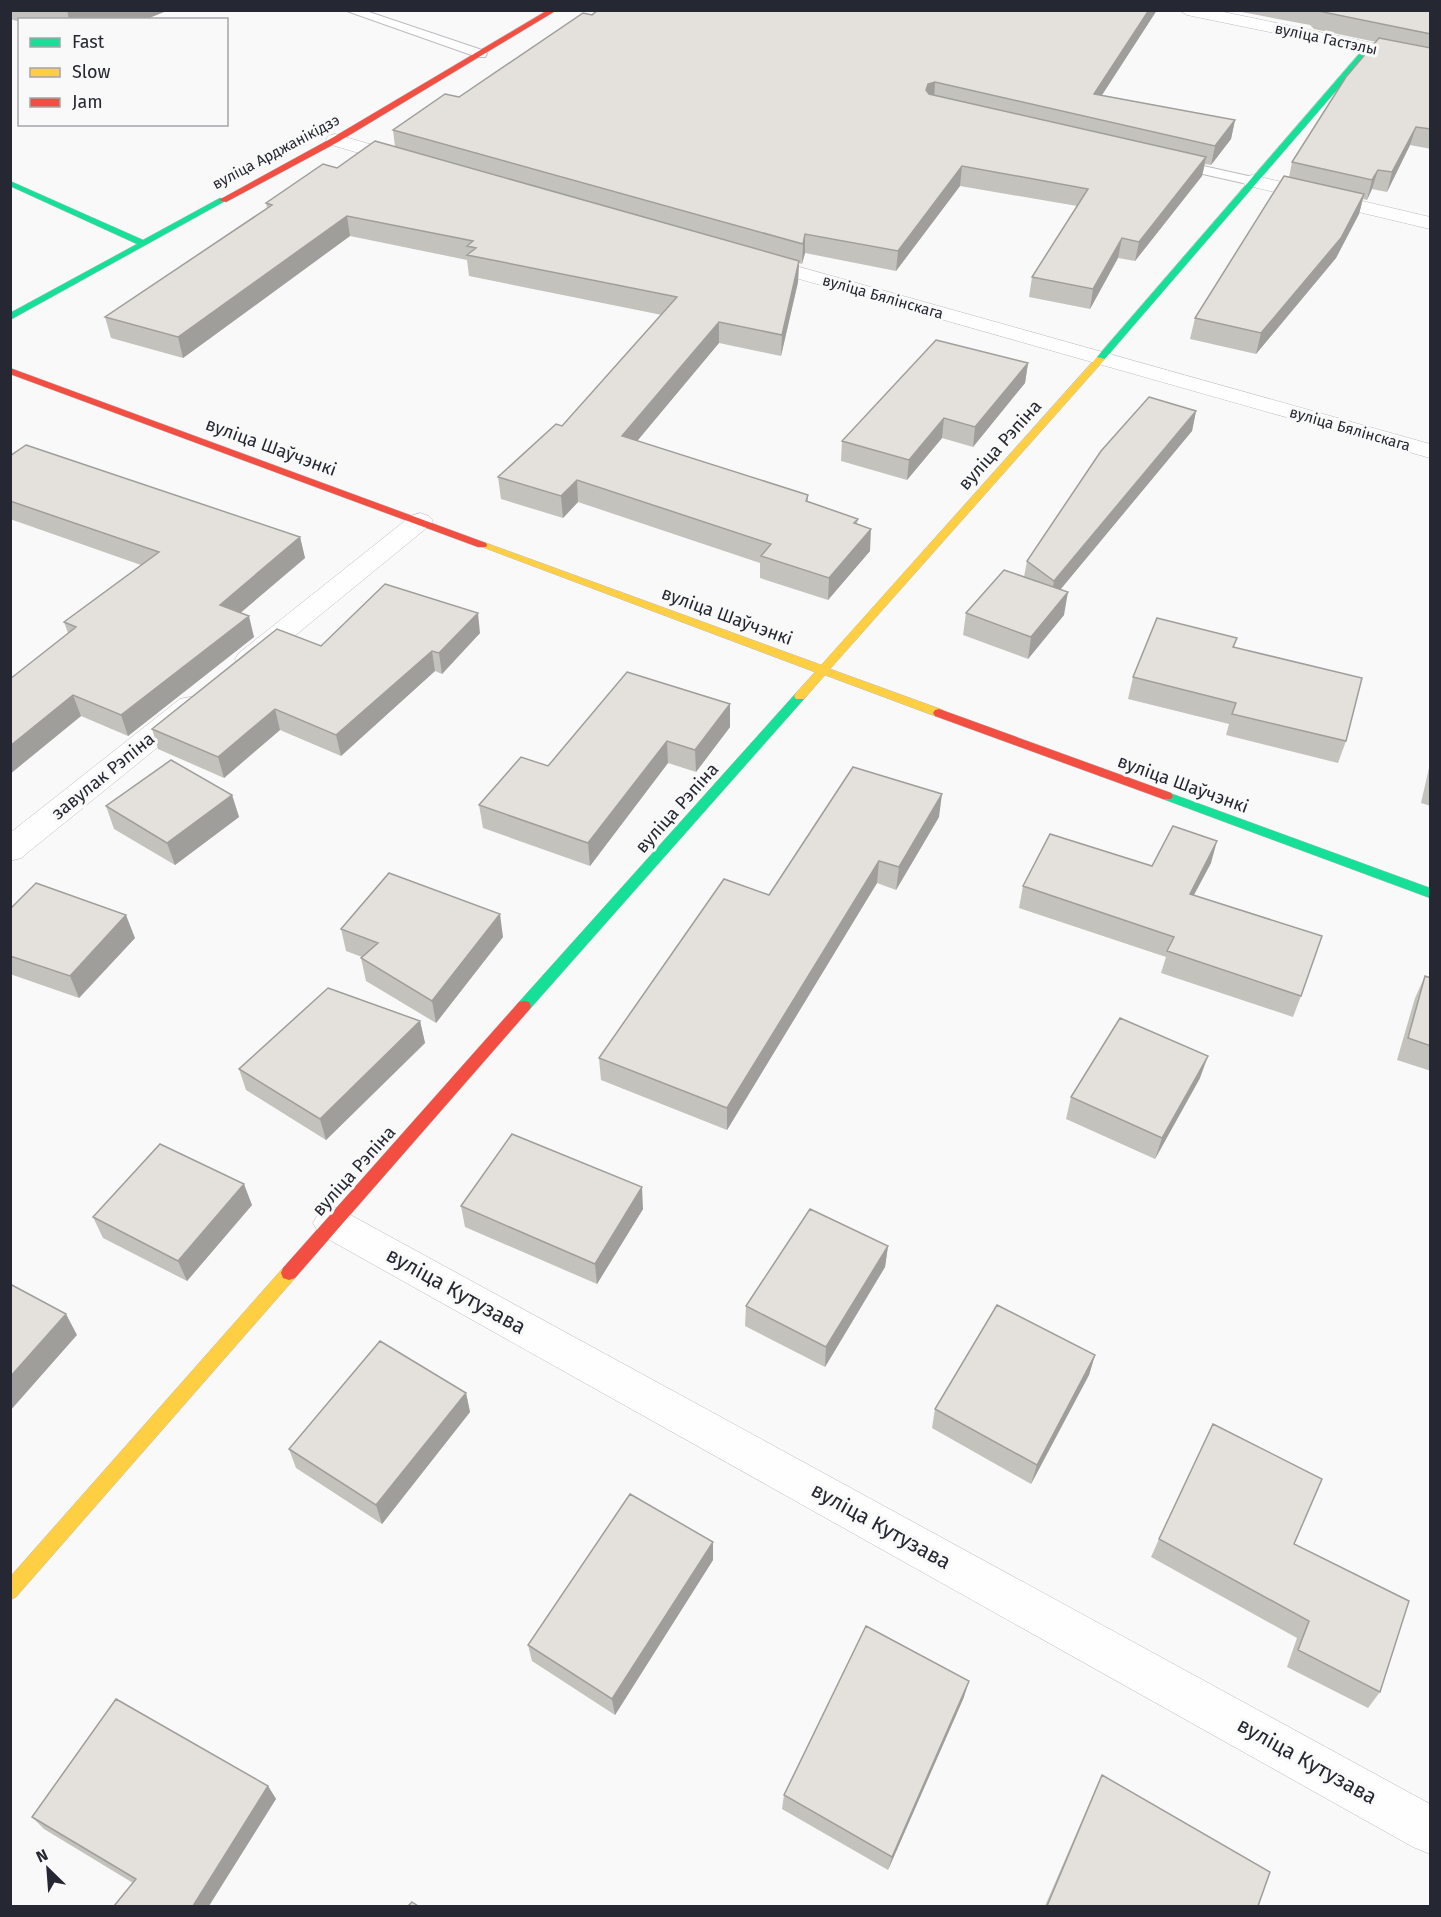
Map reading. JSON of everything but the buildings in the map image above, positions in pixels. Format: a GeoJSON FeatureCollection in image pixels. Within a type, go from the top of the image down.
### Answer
{"type":"FeatureCollection","features":[{"type":"Feature","properties":{"kind":"street","name":"вуліца Арджанікідзэ"},"geometry":{"type":"LineString","coordinates":[[10,317],[142,243],[336,140],[554,10]]}},
{"type":"Feature","properties":{"kind":"street","name":"вуліца Гастэлы"},"geometry":{"type":"LineString","coordinates":[[1187,10],[1431,60]]}},
{"type":"Feature","properties":{"kind":"street","name":"вуліца Рэпіна"},"geometry":{"type":"LineString","coordinates":[[10,1591],[332,1223],[1100,359],[1369,48]]}},
{"type":"Feature","properties":{"kind":"street"},"geometry":{"type":"LineString","coordinates":[[336,140],[427,166]]}},
{"type":"Feature","properties":{"kind":"street"},"geometry":{"type":"LineString","coordinates":[[1252,181],[1431,223]]}},
{"type":"Feature","properties":{"kind":"street"},"geometry":{"type":"LineString","coordinates":[[10,183],[142,243]]}},
{"type":"Feature","properties":{"kind":"street","name":"вуліца Бялінскага"},"geometry":{"type":"LineString","coordinates":[[735,255],[1431,451]]}},
{"type":"Feature","properties":{"kind":"street","name":"вуліца Шаўчэнкі"},"geometry":{"type":"LineString","coordinates":[[10,371],[1431,893]]}},
{"type":"Feature","properties":{"kind":"street","name":"завулак Рэпіна"},"geometry":{"type":"LineString","coordinates":[[10,850],[420,521]]}},
{"type":"Feature","properties":{"kind":"street","name":"вуліца Кутузава"},"geometry":{"type":"LineString","coordinates":[[332,1223],[1431,1830]]}},
{"type":"Feature","properties":{"kind":"lane"},"geometry":{"type":"LineString","coordinates":[[350,10],[481,54]]}},
{"type":"Feature","properties":{"kind":"lane"},"geometry":{"type":"LineString","coordinates":[[1161,160],[1252,181]]}},
{"type":"Feature","properties":{"kind":"traffic: fast"},"geometry":{"type":"LineString","coordinates":[[1100,359],[1369,48]]}},
{"type":"Feature","properties":{"kind":"traffic: fast"},"geometry":{"type":"LineString","coordinates":[[10,183],[142,243]]}},
{"type":"Feature","properties":{"kind":"traffic: fast"},"geometry":{"type":"LineString","coordinates":[[10,317],[223,200]]}},
{"type":"Feature","properties":{"kind":"traffic: fast"},"geometry":{"type":"LineString","coordinates":[[524,1006],[800,696]]}},
{"type":"Feature","properties":{"kind":"traffic: fast"},"geometry":{"type":"LineString","coordinates":[[1167,796],[1430,893]]}},
{"type":"Feature","properties":{"kind":"traffic: slow"},"geometry":{"type":"LineString","coordinates":[[800,696],[1100,359]]}},
{"type":"Feature","properties":{"kind":"traffic: slow"},"geometry":{"type":"LineString","coordinates":[[482,545],[939,713]]}},
{"type":"Feature","properties":{"kind":"traffic: slow"},"geometry":{"type":"LineString","coordinates":[[10,1591],[289,1273]]}},
{"type":"Feature","properties":{"kind":"traffic: jam"},"geometry":{"type":"LineString","coordinates":[[223,200],[335,140],[554,10]]}},
{"type":"Feature","properties":{"kind":"traffic: jam"},"geometry":{"type":"LineString","coordinates":[[10,371],[482,545]]}},
{"type":"Feature","properties":{"kind":"traffic: jam"},"geometry":{"type":"LineString","coordinates":[[939,713],[1167,796]]}},
{"type":"Feature","properties":{"kind":"traffic: jam"},"geometry":{"type":"LineString","coordinates":[[289,1273],[524,1006]]}}]}
